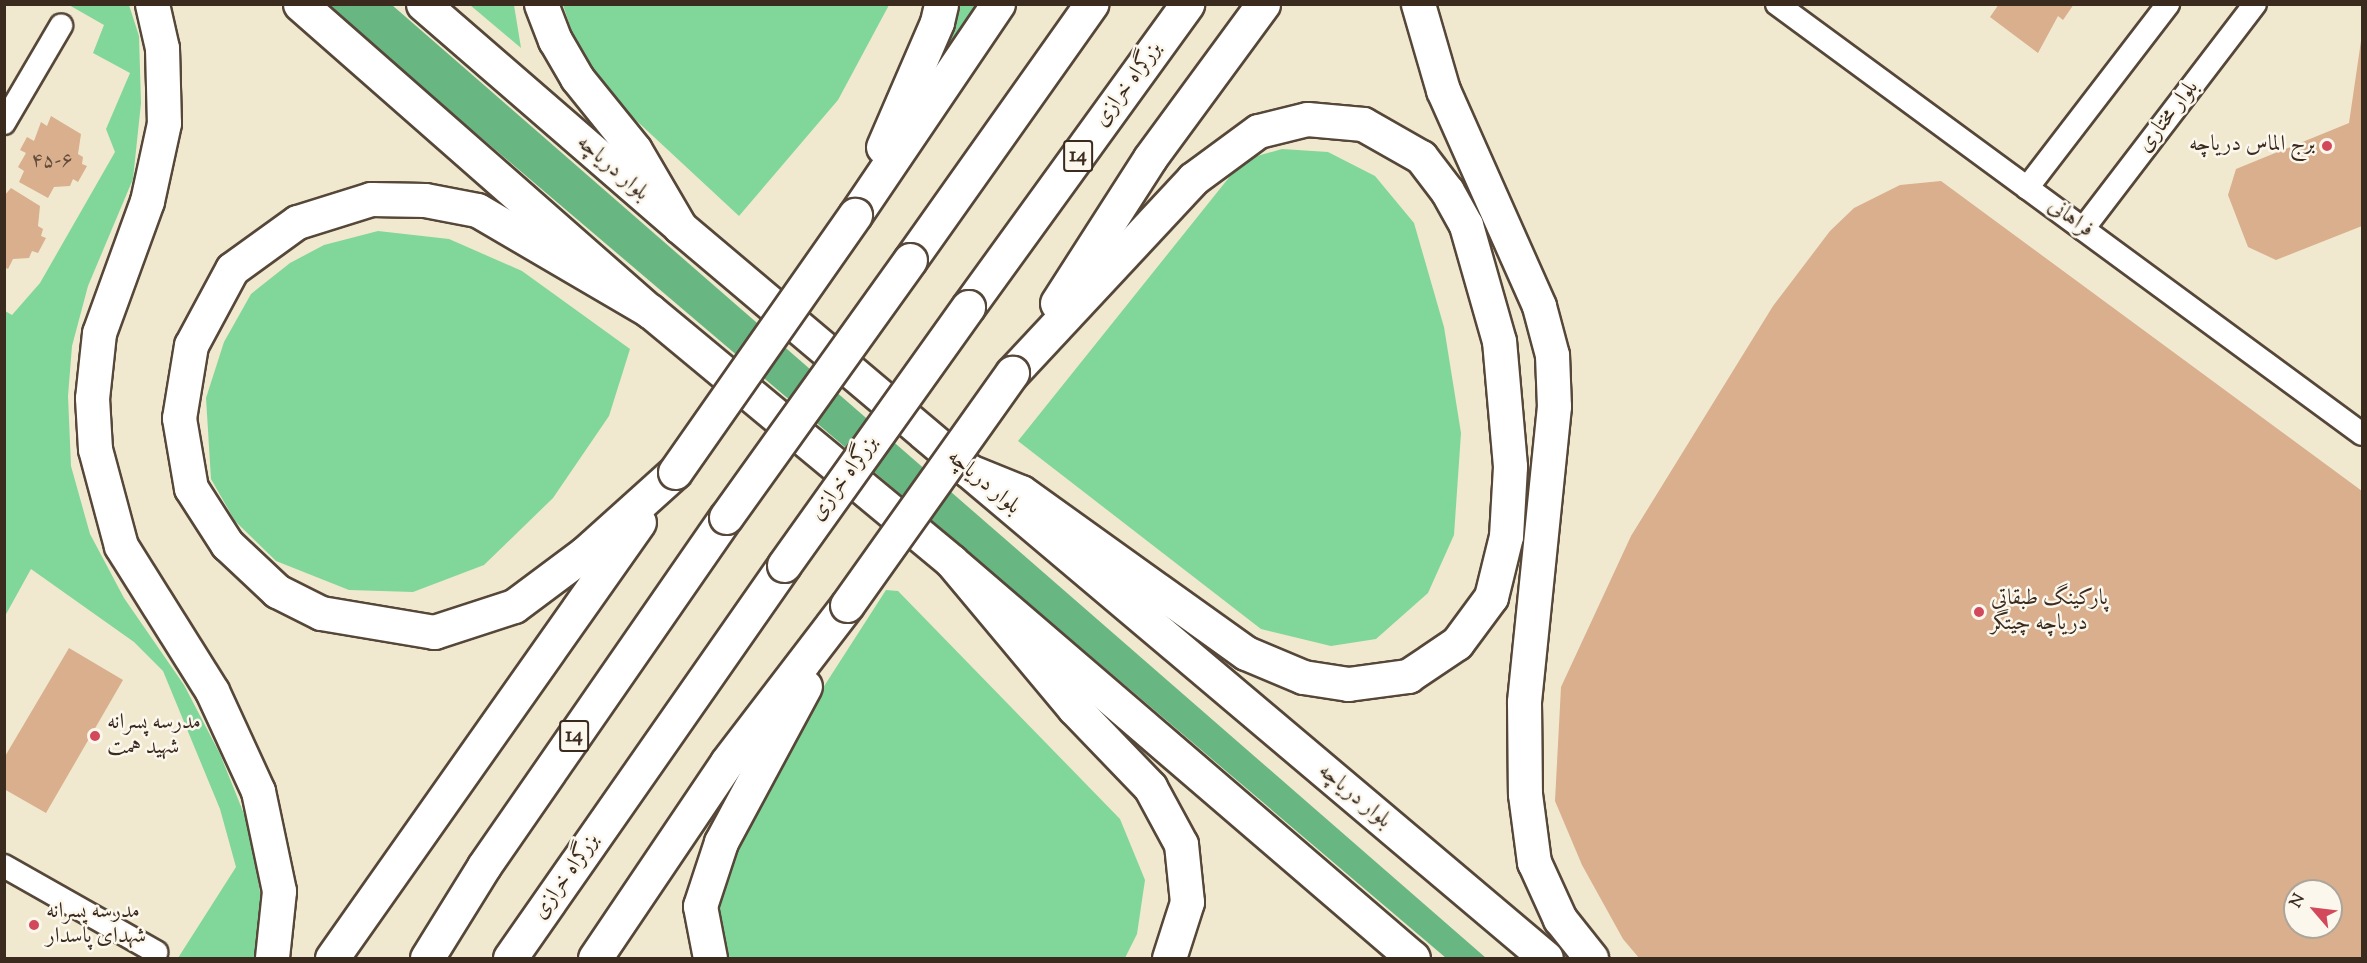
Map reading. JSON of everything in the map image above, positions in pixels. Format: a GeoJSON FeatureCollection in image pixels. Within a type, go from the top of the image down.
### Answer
{"type":"FeatureCollection","features":[{"type":"Feature","properties":{"kind":"main road"},"geometry":{"type":"LineString","coordinates":[[152,4],[162,48],[164,123],[147,201],[99,333],[92,398],[95,449],[121,546],[212,691],[258,791],[279,891],[272,958]]}},
{"type":"Feature","properties":{"kind":"main road"},"geometry":{"type":"LineString","coordinates":[[300,4],[650,311],[951,561],[1413,958]]}},
{"type":"Feature","properties":{"kind":"main road","name":"بلوار دریاچه"},"geometry":{"type":"LineString","coordinates":[[423,4],[680,227],[1546,958]]}},
{"type":"Feature","properties":{"kind":"main road"},"geometry":{"type":"LineString","coordinates":[[541,4],[555,40],[577,78],[635,150],[680,227]]}},
{"type":"Feature","properties":{"kind":"main road"},"geometry":{"type":"LineString","coordinates":[[855,215],[937,22],[941,4]]}},
{"type":"Feature","properties":{"kind":"main road"},"geometry":{"type":"LineString","coordinates":[[332,958],[855,215],[998,4]]}},
{"type":"Feature","properties":{"kind":"main road","name":"14"},"geometry":{"type":"LineString","coordinates":[[427,958],[484,866],[726,517],[1091,4]]}},
{"type":"Feature","properties":{"kind":"main road","name":"بزرگراه خرازی"},"geometry":{"type":"LineString","coordinates":[[510,958],[784,565],[1187,4]]}},
{"type":"Feature","properties":{"kind":"main road"},"geometry":{"type":"LineString","coordinates":[[595,958],[727,762],[847,605],[1012,373],[1150,158],[1263,4]]}},
{"type":"Feature","properties":{"kind":"main road"},"geometry":{"type":"LineString","coordinates":[[1418,4],[1443,90],[1539,306],[1552,355],[1553,418],[1524,702],[1525,794],[1534,862],[1560,920],[1591,958]]}},
{"type":"Feature","properties":{"kind":"main road"},"geometry":{"type":"LineString","coordinates":[[969,471],[1021,492],[1246,653],[1303,677],[1348,684],[1408,676],[1457,643],[1491,597],[1506,536],[1510,466],[1499,341],[1466,225],[1447,191],[1420,157],[1363,124],[1307,119],[1258,131],[1193,179],[1012,373]]}},
{"type":"Feature","properties":{"kind":"main road"},"geometry":{"type":"LineString","coordinates":[[650,311],[477,210],[425,200],[371,199],[297,222],[232,268],[191,345],[179,418],[191,488],[227,544],[277,591],[321,613],[434,632],[514,606],[585,553],[675,472]]}},
{"type":"Feature","properties":{"kind":"main road"},"geometry":{"type":"LineString","coordinates":[[951,561],[1074,708],[1150,787],[1181,844],[1187,902],[1169,958]]}},
{"type":"Feature","properties":{"kind":"main road"},"geometry":{"type":"LineString","coordinates":[[710,958],[700,906],[721,842],[847,605]]}},
{"type":"Feature","properties":{"kind":"street","name":"فراهانی"},"geometry":{"type":"LineString","coordinates":[[1777,4],[2362,434]]}},
{"type":"Feature","properties":{"kind":"street"},"geometry":{"type":"LineString","coordinates":[[2027,188],[2168,4]]}},
{"type":"Feature","properties":{"kind":"street","name":"بلوار مختاری"},"geometry":{"type":"LineString","coordinates":[[2083,229],[2255,4]]}},
{"type":"Feature","properties":{"kind":"street"},"geometry":{"type":"LineString","coordinates":[[4,123],[61,26]]}},
{"type":"Feature","properties":{"kind":"street"},"geometry":{"type":"LineString","coordinates":[[4,866],[156,952]]}},
{"type":"Feature","properties":{"kind":"green space"},"geometry":{"type":"Polygon","coordinates":[[[69,5],[129,5],[139,36],[141,103],[133,179],[88,286],[72,346],[68,396],[71,466],[90,534],[124,598],[184,685],[220,754],[250,829],[263,911],[259,958],[178,958],[236,867],[220,809],[163,671],[134,642],[31,569],[5,616],[5,311],[12,315],[40,283],[115,152],[106,129],[130,73],[93,53],[104,25],[69,5]]]}},
{"type":"Feature","properties":{"kind":"green space"},"geometry":{"type":"Polygon","coordinates":[[[325,5],[392,5],[1486,958],[1446,958],[325,5]]]}},
{"type":"Feature","properties":{"kind":"green space"},"geometry":{"type":"Polygon","coordinates":[[[470,5],[514,5],[521,48],[470,5]]]}},
{"type":"Feature","properties":{"kind":"green space"},"geometry":{"type":"Polygon","coordinates":[[[563,5],[889,5],[838,100],[739,216],[626,111],[579,53],[563,5]]]}},
{"type":"Feature","properties":{"kind":"green space"},"geometry":{"type":"Polygon","coordinates":[[[956,5],[988,5],[914,106],[956,5]]]}},
{"type":"Feature","properties":{"kind":"green space"},"geometry":{"type":"Polygon","coordinates":[[[1282,149],[1328,152],[1375,176],[1414,223],[1444,327],[1461,433],[1454,535],[1428,593],[1376,639],[1331,646],[1261,629],[1018,441],[1243,160],[1282,149]]]}},
{"type":"Feature","properties":{"kind":"green space"},"geometry":{"type":"Polygon","coordinates":[[[378,231],[449,239],[522,271],[630,349],[609,416],[553,498],[484,565],[413,592],[349,590],[276,561],[235,521],[211,479],[206,398],[224,342],[251,294],[290,263],[324,245],[378,231]]]}},
{"type":"Feature","properties":{"kind":"green space"},"geometry":{"type":"Polygon","coordinates":[[[886,590],[898,591],[1120,819],[1145,880],[1137,934],[1125,958],[721,958],[713,912],[725,872],[819,694],[886,590]]]}},
{"type":"Feature","properties":{"kind":"building"},"geometry":{"type":"Polygon","coordinates":[[[1999,4],[2074,4],[2063,20],[2058,16],[2038,53],[1990,17],[1999,4]]]}},
{"type":"Feature","properties":{"kind":"building","name":"برج الماس دریاچه"},"geometry":{"type":"Polygon","coordinates":[[[2361,41],[2362,226],[2276,260],[2248,247],[2228,195],[2236,169],[2349,123],[2361,41]]]}},
{"type":"Feature","properties":{"kind":"building"},"geometry":{"type":"Polygon","coordinates":[[[51,116],[81,134],[78,154],[83,157],[82,164],[87,166],[78,182],[73,179],[70,186],[54,187],[48,198],[19,182],[24,171],[18,167],[26,153],[20,150],[27,137],[34,141],[41,122],[47,126],[51,116]]]}},
{"type":"Feature","properties":{"kind":"building","name":"پارکینگ طبقاتی دریاچه چیتگر"},"geometry":{"type":"Polygon","coordinates":[[[1941,181],[2362,491],[2362,958],[1639,958],[1623,939],[1582,865],[1555,801],[1561,687],[1631,536],[1773,306],[1830,231],[1854,208],[1900,185],[1941,181]]]}},
{"type":"Feature","properties":{"kind":"building"},"geometry":{"type":"Polygon","coordinates":[[[11,188],[40,206],[38,226],[43,229],[41,236],[46,238],[38,253],[32,251],[29,258],[13,259],[8,269],[4,267],[4,196],[11,188]]]}},
{"type":"Feature","properties":{"kind":"building"},"geometry":{"type":"Polygon","coordinates":[[[69,648],[123,680],[46,813],[4,789],[4,758],[69,648]]]}},
{"type":"Feature","properties":{"kind":"place","name":"برج الماس دریاچه"},"geometry":{"type":"Point","coordinates":[2327,146]}},
{"type":"Feature","properties":{"kind":"place","name":"پارکینگ طبقاتی دریاچه چیتگر"},"geometry":{"type":"Point","coordinates":[1979,612]}},
{"type":"Feature","properties":{"kind":"place","name":"مدرسه پسرانه شهید همت"},"geometry":{"type":"Point","coordinates":[95,736]}},
{"type":"Feature","properties":{"kind":"place","name":"مدرسه پسرانه شهدای پاسدار"},"geometry":{"type":"Point","coordinates":[34,925]}}]}
